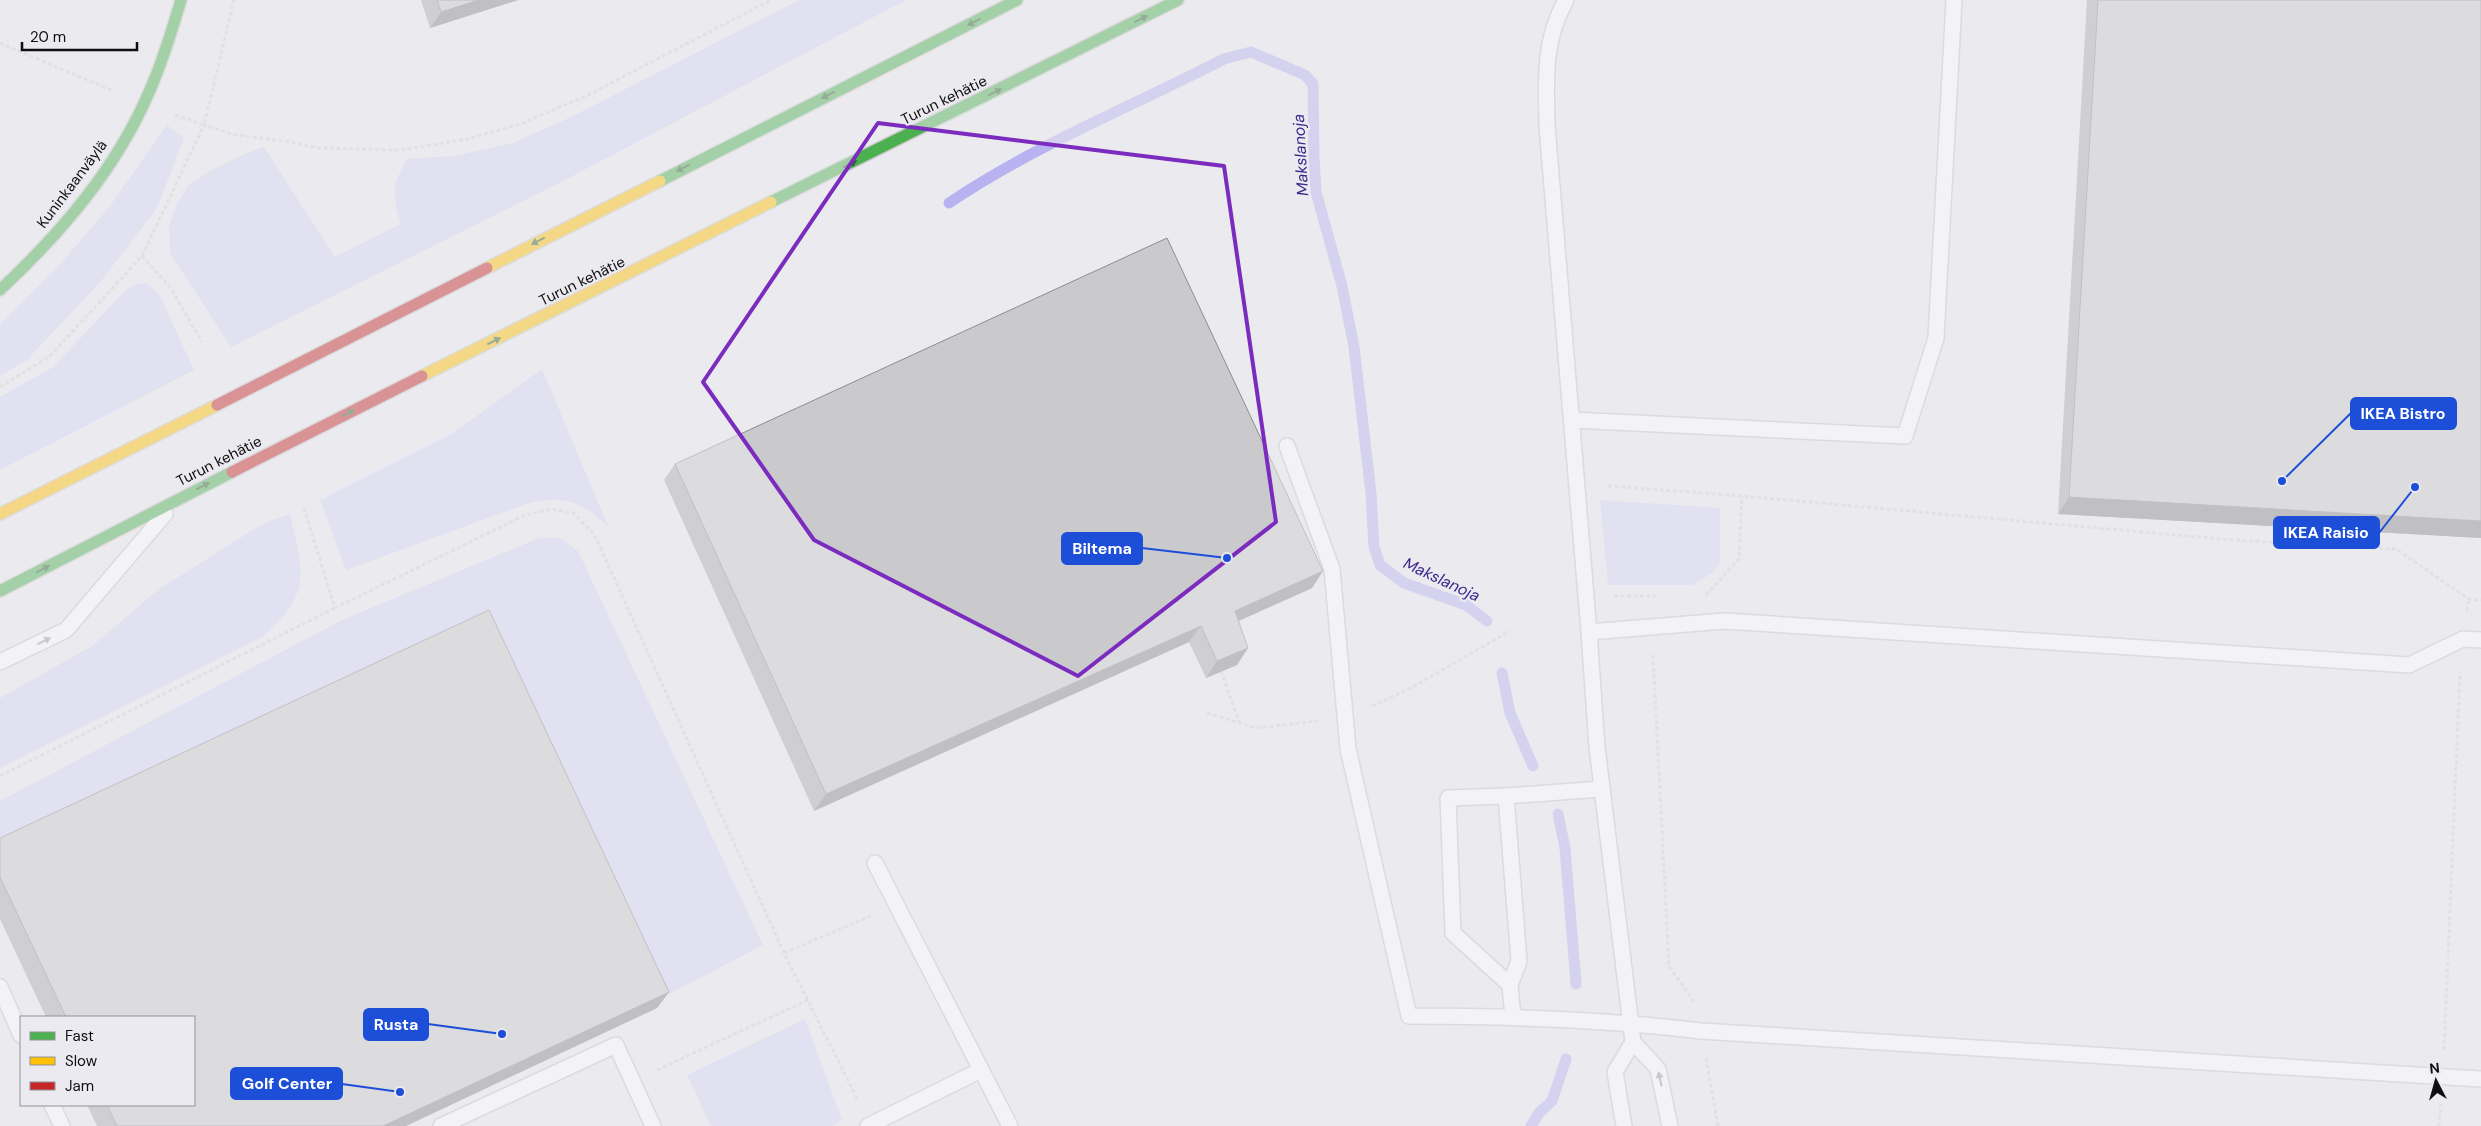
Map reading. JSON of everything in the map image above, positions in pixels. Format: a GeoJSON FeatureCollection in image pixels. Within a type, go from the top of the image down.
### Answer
{"type":"FeatureCollection","features":[{"type":"Feature","properties":{"kind":"main road","name":"Kuninkaanväylä"},"geometry":{"type":"LineString","coordinates":[[0,290],[68,220],[110,165],[144,105],[160,66],[181,0]]}},
{"type":"Feature","properties":{"kind":"main road"},"geometry":{"type":"LineString","coordinates":[[0,514],[1017,0]]}},
{"type":"Feature","properties":{"kind":"main road","name":"Turun kehätie"},"geometry":{"type":"LineString","coordinates":[[0,591],[177,499],[1178,0]]}},
{"type":"Feature","properties":{"kind":"lane"},"geometry":{"type":"LineString","coordinates":[[1566,0],[1555,20],[1549,44],[1546,74],[1547,126],[1601,789],[1633,1042],[1658,1069],[1670,1126]]}},
{"type":"Feature","properties":{"kind":"lane"},"geometry":{"type":"LineString","coordinates":[[1572,420],[1905,436],[1936,338],[1954,0]]}},
{"type":"Feature","properties":{"kind":"lane"},"geometry":{"type":"LineString","coordinates":[[1287,446],[1332,569],[1348,749],[1409,1016],[1513,1017],[1630,1022],[1701,1031],[2481,1079]]}},
{"type":"Feature","properties":{"kind":"lane"},"geometry":{"type":"LineString","coordinates":[[0,662],[66,630],[177,499]]}},
{"type":"Feature","properties":{"kind":"lane"},"geometry":{"type":"LineString","coordinates":[[1589,632],[1724,621],[2409,665],[2464,639],[2481,640]]}},
{"type":"Feature","properties":{"kind":"lane"},"geometry":{"type":"LineString","coordinates":[[1510,985],[1453,932],[1448,798],[1601,789]]}},
{"type":"Feature","properties":{"kind":"lane"},"geometry":{"type":"LineString","coordinates":[[1506,796],[1520,961],[1510,985],[1513,1017]]}},
{"type":"Feature","properties":{"kind":"lane"},"geometry":{"type":"LineString","coordinates":[[875,863],[1010,1126]]}},
{"type":"Feature","properties":{"kind":"lane"},"geometry":{"type":"LineString","coordinates":[[0,987],[20,1033]]}},
{"type":"Feature","properties":{"kind":"lane"},"geometry":{"type":"LineString","coordinates":[[1624,1126],[1615,1072],[1633,1042]]}},
{"type":"Feature","properties":{"kind":"lane"},"geometry":{"type":"LineString","coordinates":[[442,1126],[616,1046],[654,1126]]}},
{"type":"Feature","properties":{"kind":"lane"},"geometry":{"type":"LineString","coordinates":[[869,1125],[981,1070]]}},
{"type":"Feature","properties":{"kind":"lane"},"geometry":{"type":"LineString","coordinates":[[52,1106],[62,1126]]}},
{"type":"Feature","properties":{"kind":"path"},"geometry":{"type":"LineString","coordinates":[[0,387],[50,356],[142,256],[204,125],[234,0]]}},
{"type":"Feature","properties":{"kind":"path"},"geometry":{"type":"LineString","coordinates":[[0,43],[72,72],[144,105],[236,135],[319,148],[401,150],[468,139],[520,124],[588,94],[771,0]]}},
{"type":"Feature","properties":{"kind":"path"},"geometry":{"type":"LineString","coordinates":[[142,256],[170,287],[202,342]]}},
{"type":"Feature","properties":{"kind":"path"},"geometry":{"type":"LineString","coordinates":[[1608,486],[1742,496],[2232,540],[2396,549],[2469,599],[2481,600]]}},
{"type":"Feature","properties":{"kind":"path"},"geometry":{"type":"LineString","coordinates":[[1704,596],[1740,560],[1742,496]]}},
{"type":"Feature","properties":{"kind":"path"},"geometry":{"type":"LineString","coordinates":[[304,508],[335,608]]}},
{"type":"Feature","properties":{"kind":"path"},"geometry":{"type":"LineString","coordinates":[[0,776],[525,515],[552,509],[573,513],[594,534],[784,953],[869,1125]]}},
{"type":"Feature","properties":{"kind":"path"},"geometry":{"type":"LineString","coordinates":[[1586,597],[1656,596]]}},
{"type":"Feature","properties":{"kind":"path"},"geometry":{"type":"LineString","coordinates":[[1652,626],[1669,966],[1694,1000],[1718,1126]]}},
{"type":"Feature","properties":{"kind":"path"},"geometry":{"type":"LineString","coordinates":[[2442,1077],[2460,666]]}},
{"type":"Feature","properties":{"kind":"path"},"geometry":{"type":"LineString","coordinates":[[1221,671],[1240,723]]}},
{"type":"Feature","properties":{"kind":"path"},"geometry":{"type":"LineString","coordinates":[[784,953],[896,904]]}},
{"type":"Feature","properties":{"kind":"highlighted area"},"geometry":{"type":"Polygon","coordinates":[[[878,123],[1224,166],[1276,522],[1078,676],[814,540],[703,382],[878,123]]]}},
{"type":"Feature","properties":{"kind":"shaded area"},"geometry":{"type":"Polygon","coordinates":[[[799,0],[906,0],[567,179],[231,347],[170,253],[169,226],[176,205],[189,185],[210,171],[249,152],[264,147],[335,257],[401,224],[396,205],[395,191],[398,177],[407,159],[453,156],[513,143],[571,117],[799,0]]]}},
{"type":"Feature","properties":{"kind":"shaded area"},"geometry":{"type":"Polygon","coordinates":[[[167,125],[184,138],[157,208],[102,280],[27,360],[0,376],[0,324],[57,268],[110,206],[167,125]]]}},
{"type":"Feature","properties":{"kind":"shaded area"},"geometry":{"type":"Polygon","coordinates":[[[146,283],[159,294],[194,370],[0,470],[0,397],[53,367],[126,290],[137,284],[146,283]]]}},
{"type":"Feature","properties":{"kind":"shaded area"},"geometry":{"type":"Polygon","coordinates":[[[542,369],[608,526],[589,511],[573,503],[556,500],[532,502],[346,570],[320,500],[450,435],[542,369]]]}},
{"type":"Feature","properties":{"kind":"shaded area"},"geometry":{"type":"Polygon","coordinates":[[[1600,500],[1720,508],[1720,563],[1712,573],[1693,585],[1608,585],[1600,500]]]}},
{"type":"Feature","properties":{"kind":"shaded area"},"geometry":{"type":"Polygon","coordinates":[[[290,514],[298,552],[300,582],[297,595],[290,608],[262,637],[0,768],[0,698],[92,646],[159,589],[264,523],[290,514]]]}},
{"type":"Feature","properties":{"kind":"shaded area"},"geometry":{"type":"Polygon","coordinates":[[[539,538],[560,538],[578,551],[763,945],[654,1002],[0,849],[0,801],[342,620],[539,538]]]}},
{"type":"Feature","properties":{"kind":"shaded area"},"geometry":{"type":"Polygon","coordinates":[[[805,1019],[842,1120],[832,1126],[711,1126],[687,1075],[805,1019]]]}},
{"type":"Feature","properties":{"kind":"building"},"geometry":{"type":"Polygon","coordinates":[[[437,0],[479,0],[441,12],[437,0]]]}},
{"type":"Feature","properties":{"kind":"building"},"geometry":{"type":"Polygon","coordinates":[[[2098,0],[2481,0],[2481,521],[2069,497],[2098,0]]]}},
{"type":"Feature","properties":{"kind":"building"},"geometry":{"type":"Polygon","coordinates":[[[1167,238],[1323,571],[1235,611],[1248,648],[1217,661],[1201,626],[826,794],[675,464],[1167,238]]]}},
{"type":"Feature","properties":{"kind":"building"},"geometry":{"type":"Polygon","coordinates":[[[489,610],[669,992],[383,1126],[117,1126],[107,1106],[195,1106],[195,1016],[66,1016],[0,877],[0,838],[489,610]]]}},
{"type":"Feature","properties":{"kind":"waterway","name":"Makslanoja"},"geometry":{"type":"LineString","coordinates":[[949,203],[1050,144],[1224,59],[1251,52],[1305,75],[1313,84],[1316,192],[1342,286],[1354,347],[1371,493],[1374,547],[1380,565],[1404,583],[1466,605],[1487,621]]}},
{"type":"Feature","properties":{"kind":"waterway","name":"Makslanoja"},"geometry":{"type":"LineString","coordinates":[[1502,673],[1510,713],[1533,766]]}},
{"type":"Feature","properties":{"kind":"waterway","name":"Makslanoja"},"geometry":{"type":"LineString","coordinates":[[1558,814],[1565,848],[1576,984]]}},
{"type":"Feature","properties":{"kind":"waterway","name":"Makslanoja"},"geometry":{"type":"LineString","coordinates":[[1531,1126],[1539,1113],[1552,1101],[1566,1059]]}},
{"type":"Feature","properties":{"kind":"traffic: fast"},"geometry":{"type":"LineString","coordinates":[[0,290],[45,246],[66,222],[104,173],[121,146],[137,119],[155,79],[181,0]]}},
{"type":"Feature","properties":{"kind":"traffic: fast"},"geometry":{"type":"LineString","coordinates":[[660,181],[1017,0]]}},
{"type":"Feature","properties":{"kind":"traffic: fast"},"geometry":{"type":"LineString","coordinates":[[771,202],[1178,0]]}},
{"type":"Feature","properties":{"kind":"traffic: fast"},"geometry":{"type":"LineString","coordinates":[[0,591],[232,472]]}},
{"type":"Feature","properties":{"kind":"traffic: slow"},"geometry":{"type":"LineString","coordinates":[[487,268],[660,181]]}},
{"type":"Feature","properties":{"kind":"traffic: slow"},"geometry":{"type":"LineString","coordinates":[[422,376],[771,202]]}},
{"type":"Feature","properties":{"kind":"traffic: slow"},"geometry":{"type":"LineString","coordinates":[[0,514],[217,405]]}},
{"type":"Feature","properties":{"kind":"traffic: jam"},"geometry":{"type":"LineString","coordinates":[[217,405],[487,268]]}},
{"type":"Feature","properties":{"kind":"traffic: jam"},"geometry":{"type":"LineString","coordinates":[[232,472],[422,376]]}},
{"type":"Feature","properties":{"kind":"place","name":"IKEA Bistro"},"geometry":{"type":"Point","coordinates":[2282,481]}},
{"type":"Feature","properties":{"kind":"place","name":"IKEA Raisio"},"geometry":{"type":"Point","coordinates":[2415,487]}},
{"type":"Feature","properties":{"kind":"place","name":"Biltema"},"geometry":{"type":"Point","coordinates":[1227,558]}},
{"type":"Feature","properties":{"kind":"place","name":"Rusta"},"geometry":{"type":"Point","coordinates":[502,1034]}},
{"type":"Feature","properties":{"kind":"place","name":"Golf Center"},"geometry":{"type":"Point","coordinates":[400,1092]}}]}
